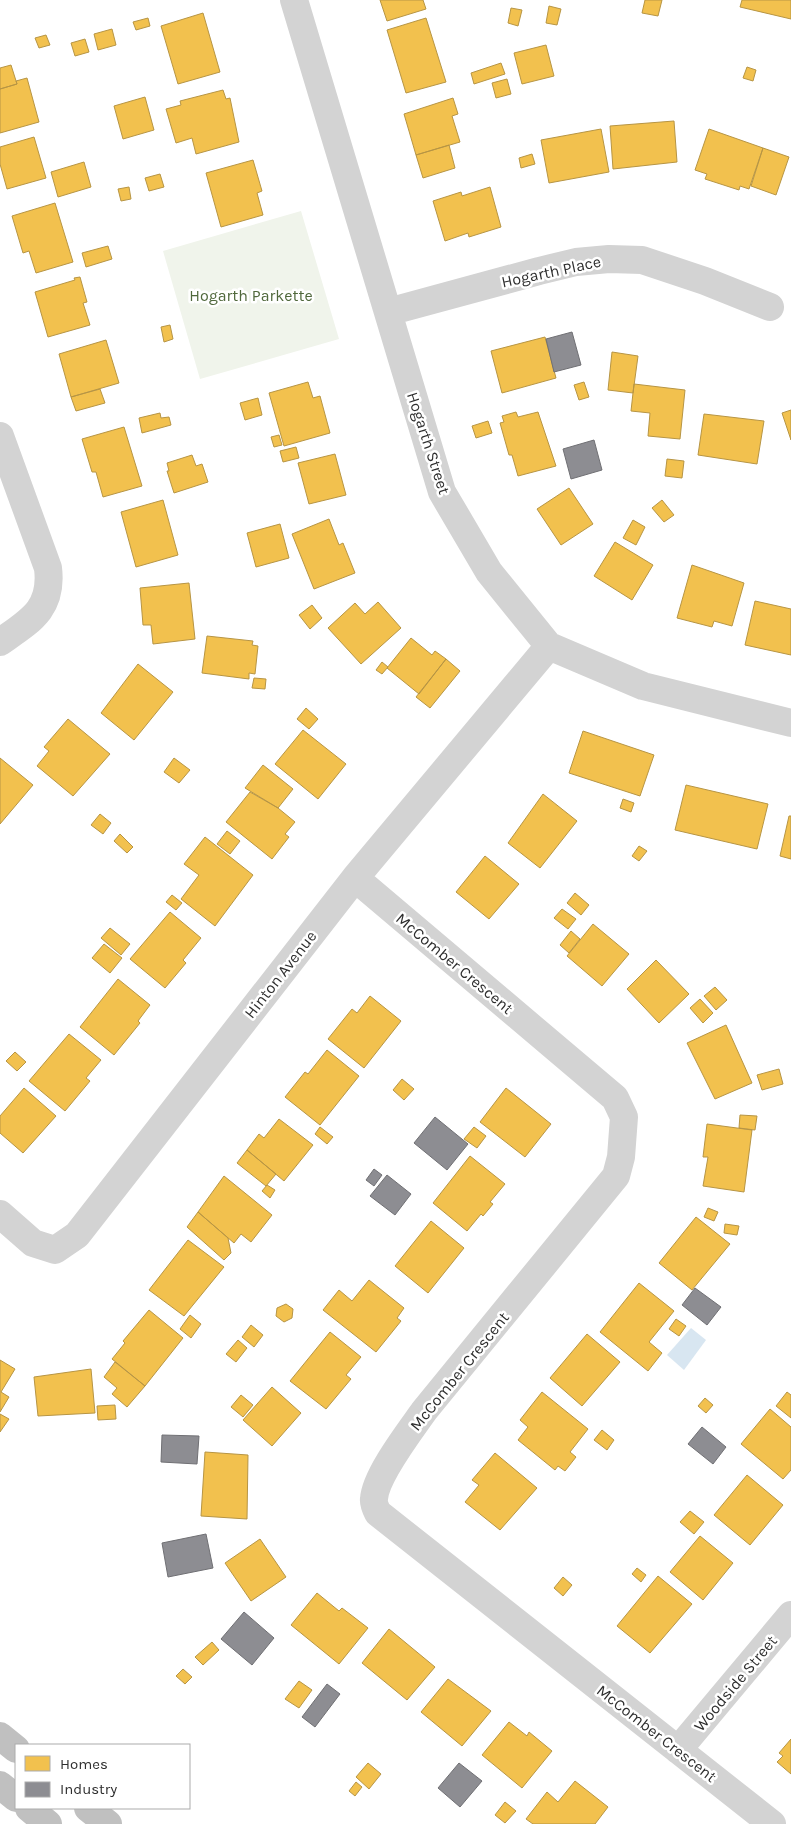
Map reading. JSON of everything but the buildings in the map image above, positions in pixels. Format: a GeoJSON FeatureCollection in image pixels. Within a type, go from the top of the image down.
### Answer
{"type":"FeatureCollection","features":[{"type":"Feature","properties":{"kind":"highway"},"geometry":{"type":"LineString","coordinates":[[0,1736],[15,1748]]}},
{"type":"Feature","properties":{"kind":"highway"},"geometry":{"type":"LineString","coordinates":[[0,1784],[15,1797]]}},
{"type":"Feature","properties":{"kind":"highway"},"geometry":{"type":"LineString","coordinates":[[29,1809],[48,1824]]}},
{"type":"Feature","properties":{"kind":"highway"},"geometry":{"type":"LineString","coordinates":[[89,1809],[108,1824]]}},
{"type":"Feature","properties":{"kind":"street","name":"Hogarth Street"},"geometry":{"type":"LineString","coordinates":[[294,0],[442,492],[489,572],[549,646],[643,686],[791,723]]}},
{"type":"Feature","properties":{"kind":"street","name":"Hogarth Place"},"geometry":{"type":"LineString","coordinates":[[388,312],[576,262],[609,258],[642,260],[705,281],[770,307]]}},
{"type":"Feature","properties":{"kind":"street"},"geometry":{"type":"LineString","coordinates":[[0,436],[48,568],[50,583],[47,599],[40,610],[31,620],[0,642]]}},
{"type":"Feature","properties":{"kind":"street","name":"Hinton Avenue"},"geometry":{"type":"LineString","coordinates":[[0,1214],[33,1243],[55,1250],[77,1235],[355,878],[549,646]]}},
{"type":"Feature","properties":{"kind":"street","name":"McComber Crescent"},"geometry":{"type":"LineString","coordinates":[[355,878],[615,1098],[624,1117],[621,1157],[616,1176],[410,1432],[377,1486],[373,1500],[378,1513],[772,1824]]}},
{"type":"Feature","properties":{"kind":"street","name":"Woodside Street"},"geometry":{"type":"LineString","coordinates":[[678,1750],[791,1615]]}},
{"type":"Feature","properties":{"kind":"green space","name":"Hogarth Parkette"},"geometry":{"type":"Polygon","coordinates":[[[301,211],[339,339],[200,379],[163,251],[301,211]]]}},
{"type":"Feature","properties":{"kind":"shaded area"},"geometry":{"type":"Polygon","coordinates":[[[691,1328],[706,1340],[684,1370],[667,1355],[691,1328]]]}}]}
